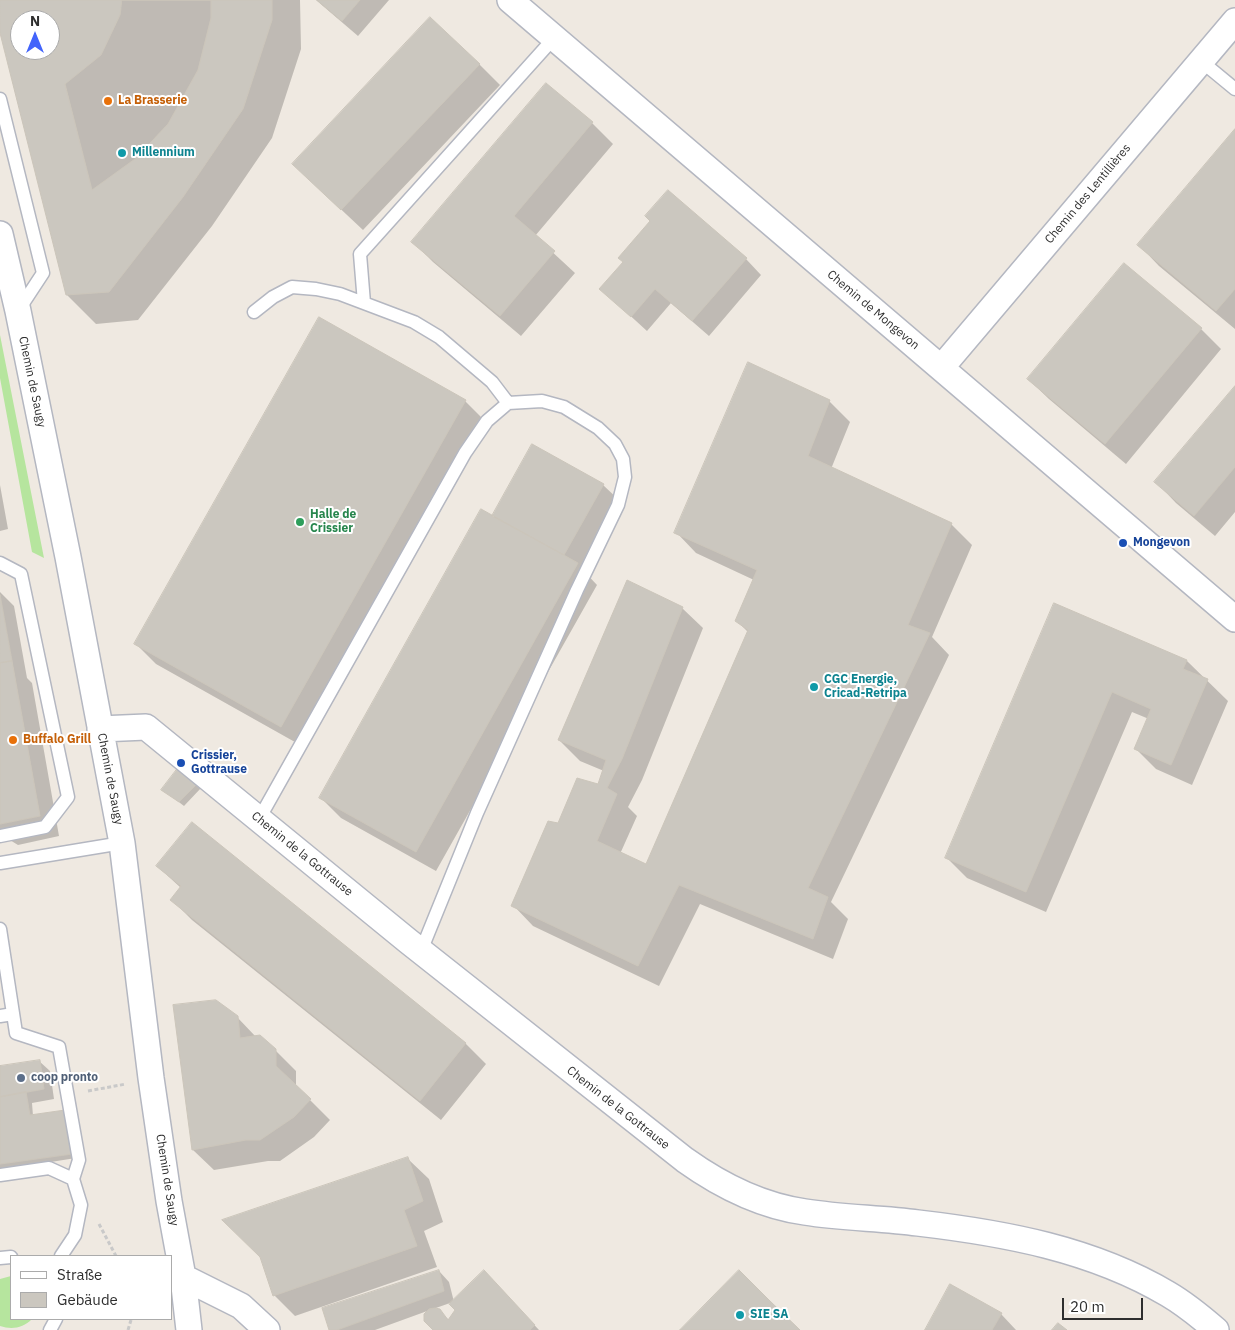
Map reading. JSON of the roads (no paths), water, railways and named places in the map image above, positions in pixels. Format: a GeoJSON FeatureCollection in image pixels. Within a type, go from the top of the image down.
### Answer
{"type":"FeatureCollection","features":[{"type":"Feature","properties":{"kind":"street","name":"Chemin de Mongevon"},"geometry":{"type":"LineString","coordinates":[[510,0],[1235,619]]}},
{"type":"Feature","properties":{"kind":"street","name":"Chemin des Lentillières"},"geometry":{"type":"LineString","coordinates":[[941,368],[1235,20]]}},
{"type":"Feature","properties":{"kind":"street","name":"Chemin de Saugy"},"geometry":{"type":"LineString","coordinates":[[0,234],[10,296],[68,557],[122,842],[169,1201],[177,1279],[189,1330]]}},
{"type":"Feature","properties":{"kind":"street","name":"Chemin de la Gottrause"},"geometry":{"type":"LineString","coordinates":[[100,728],[146,727],[421,951],[685,1160],[708,1176],[745,1194],[780,1207],[804,1212],[919,1223],[1010,1237],[1101,1261],[1168,1294],[1216,1330]]}},
{"type":"Feature","properties":{"kind":"street"},"geometry":{"type":"LineString","coordinates":[[177,1279],[241,1306],[267,1330]]}},
{"type":"Feature","properties":{"kind":"lane"},"geometry":{"type":"LineString","coordinates":[[364,303],[360,254],[554,38]]}},
{"type":"Feature","properties":{"kind":"lane"},"geometry":{"type":"LineString","coordinates":[[1201,61],[1235,89]]}},
{"type":"Feature","properties":{"kind":"lane"},"geometry":{"type":"LineString","coordinates":[[0,99],[43,272],[10,296]]}},
{"type":"Feature","properties":{"kind":"lane"},"geometry":{"type":"LineString","coordinates":[[254,312],[273,297],[292,288],[340,294],[414,322],[439,337],[492,382],[508,403]]}},
{"type":"Feature","properties":{"kind":"lane"},"geometry":{"type":"LineString","coordinates":[[259,819],[465,453],[487,421],[508,403],[542,401],[564,407],[598,428],[615,444],[623,459],[625,477],[618,505],[577,590],[477,813],[421,951]]}},
{"type":"Feature","properties":{"kind":"lane"},"geometry":{"type":"LineString","coordinates":[[0,563],[21,574],[68,797],[45,827],[0,836]]}},
{"type":"Feature","properties":{"kind":"lane"},"geometry":{"type":"LineString","coordinates":[[0,863],[122,842]]}},
{"type":"Feature","properties":{"kind":"lane"},"geometry":{"type":"LineString","coordinates":[[0,935],[6,1015],[16,1033],[59,1047],[79,1160],[73,1179],[81,1204],[75,1235],[62,1255]]}},
{"type":"Feature","properties":{"kind":"lane"},"geometry":{"type":"LineString","coordinates":[[0,1175],[49,1168],[73,1179]]}},
{"type":"Feature","properties":{"kind":"place","name":"La Brasserie"},"geometry":{"type":"Point","coordinates":[108,101]}},
{"type":"Feature","properties":{"kind":"place","name":"Millennium"},"geometry":{"type":"Point","coordinates":[122,153]}},
{"type":"Feature","properties":{"kind":"place","name":"Halle de Crissier"},"geometry":{"type":"Point","coordinates":[300,522]}},
{"type":"Feature","properties":{"kind":"place","name":"Mongevon"},"geometry":{"type":"Point","coordinates":[1123,543]}},
{"type":"Feature","properties":{"kind":"place","name":"CGC Energie, Cricad-Retripa"},"geometry":{"type":"Point","coordinates":[814,687]}},
{"type":"Feature","properties":{"kind":"place","name":"Buffalo Grill"},"geometry":{"type":"Point","coordinates":[13,740]}},
{"type":"Feature","properties":{"kind":"place","name":"Crissier, Gottrause"},"geometry":{"type":"Point","coordinates":[181,763]}},
{"type":"Feature","properties":{"kind":"place","name":"coop pronto"},"geometry":{"type":"Point","coordinates":[21,1078]}},
{"type":"Feature","properties":{"kind":"place","name":"SIE SA"},"geometry":{"type":"Point","coordinates":[740,1315]}}]}
